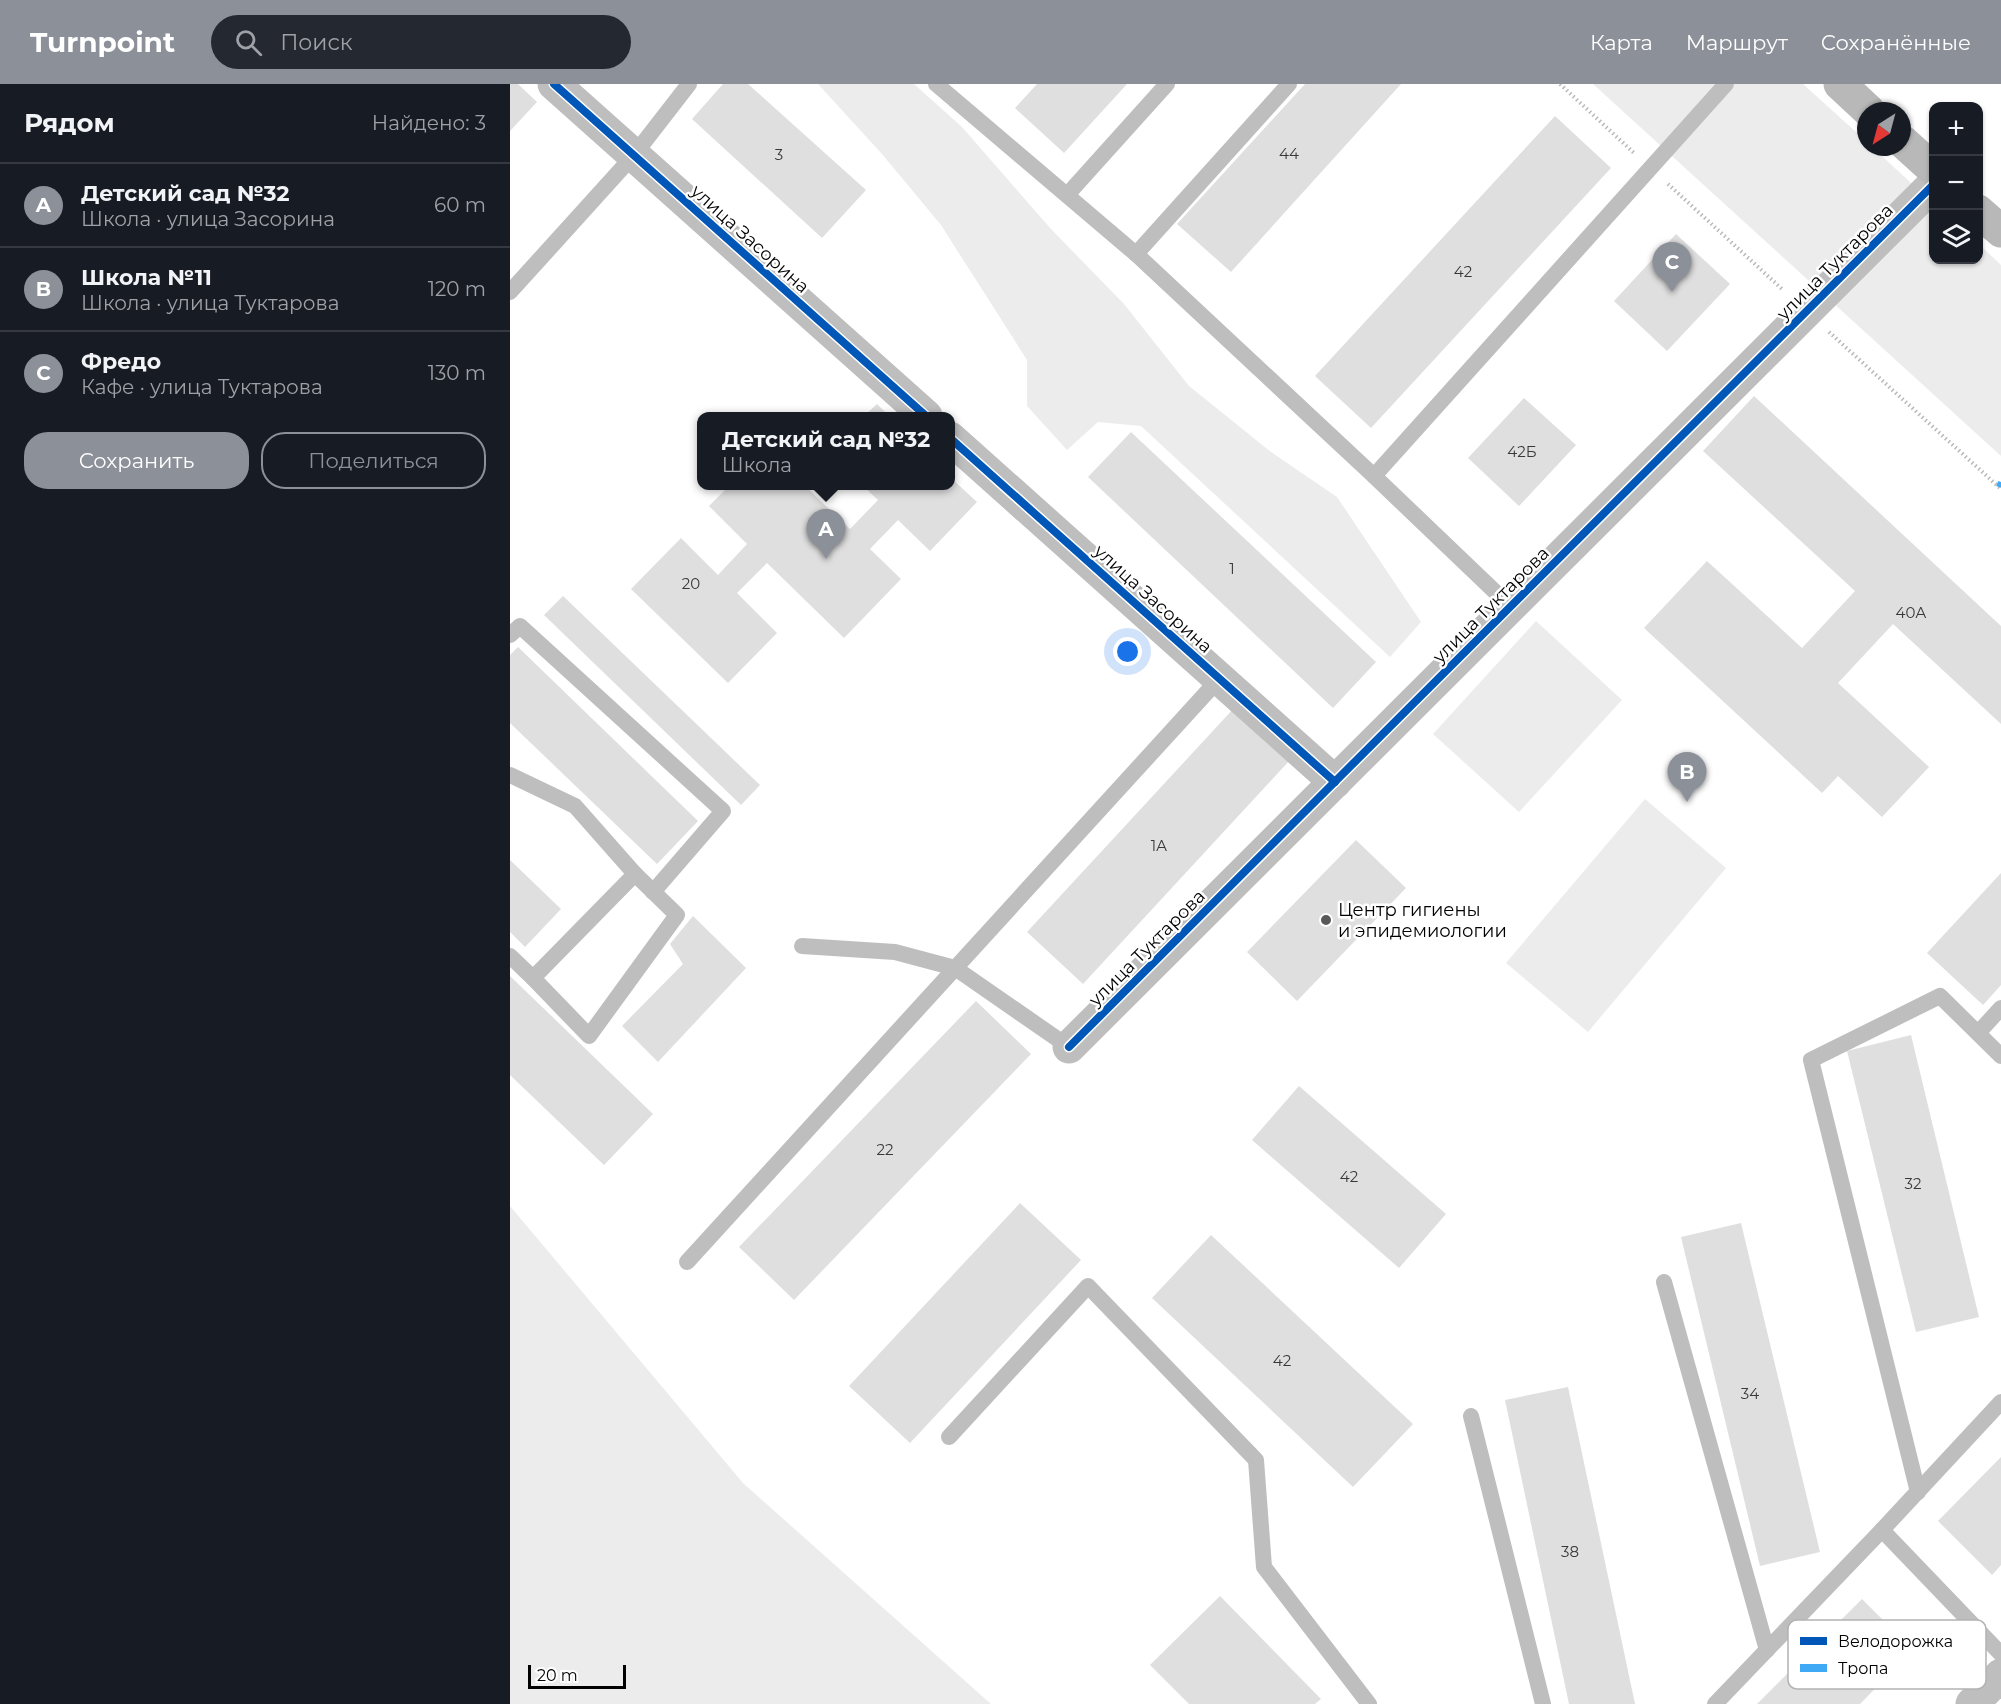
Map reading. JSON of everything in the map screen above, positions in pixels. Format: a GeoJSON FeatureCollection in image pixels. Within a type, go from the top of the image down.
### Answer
{"type":"FeatureCollection","features":[{"type":"Feature","properties":{"kind":"main road"},"geometry":{"type":"LineString","coordinates":[[1840,84],[1859,102]]}},
{"type":"Feature","properties":{"kind":"main road"},"geometry":{"type":"LineString","coordinates":[[1911,149],[1929,165]]}},
{"type":"Feature","properties":{"kind":"main road"},"geometry":{"type":"LineString","coordinates":[[1983,215],[2001,231]]}},
{"type":"Feature","properties":{"kind":"street","name":"улица Засорина"},"geometry":{"type":"LineString","coordinates":[[554,84],[920,412]]}},
{"type":"Feature","properties":{"kind":"street","name":"улица Туктарова"},"geometry":{"type":"LineString","coordinates":[[1069,1047],[1929,189]]}},
{"type":"Feature","properties":{"kind":"street","name":"улица Засорина"},"geometry":{"type":"LineString","coordinates":[[955,442],[1335,782]]}},
{"type":"Feature","properties":{"kind":"street"},"geometry":{"type":"LineString","coordinates":[[1972,1704],[2001,1675]]}},
{"type":"Feature","properties":{"kind":"lane"},"geometry":{"type":"LineString","coordinates":[[510,292],[634,155],[689,84]]}},
{"type":"Feature","properties":{"kind":"lane"},"geometry":{"type":"LineString","coordinates":[[936,84],[1136,254],[1510,606]]}},
{"type":"Feature","properties":{"kind":"lane"},"geometry":{"type":"LineString","coordinates":[[1067,195],[1167,84]]}},
{"type":"Feature","properties":{"kind":"lane"},"geometry":{"type":"LineString","coordinates":[[1136,254],[1289,84]]}},
{"type":"Feature","properties":{"kind":"lane"},"geometry":{"type":"LineString","coordinates":[[1374,476],[1726,84]]}},
{"type":"Feature","properties":{"kind":"lane"},"geometry":{"type":"LineString","coordinates":[[510,635],[520,626],[723,811],[653,892]]}},
{"type":"Feature","properties":{"kind":"lane"},"geometry":{"type":"LineString","coordinates":[[687,1262],[1219,679]]}},
{"type":"Feature","properties":{"kind":"lane"},"geometry":{"type":"LineString","coordinates":[[510,775],[575,806],[635,874],[677,915],[589,1036],[510,956]]}},
{"type":"Feature","properties":{"kind":"lane"},"geometry":{"type":"LineString","coordinates":[[533,978],[635,874]]}},
{"type":"Feature","properties":{"kind":"lane"},"geometry":{"type":"LineString","coordinates":[[802,946],[895,952],[955,968],[1069,1047]]}},
{"type":"Feature","properties":{"kind":"lane"},"geometry":{"type":"LineString","coordinates":[[1918,1492],[1811,1060],[1940,996],[2001,1056]]}},
{"type":"Feature","properties":{"kind":"lane"},"geometry":{"type":"LineString","coordinates":[[1978,1033],[2001,1008]]}},
{"type":"Feature","properties":{"kind":"lane"},"geometry":{"type":"LineString","coordinates":[[1664,1282],[1767,1650]]}},
{"type":"Feature","properties":{"kind":"lane"},"geometry":{"type":"LineString","coordinates":[[949,1437],[1088,1286],[1256,1460],[1264,1567],[1369,1704]]}},
{"type":"Feature","properties":{"kind":"lane"},"geometry":{"type":"LineString","coordinates":[[1796,1620],[2001,1402]]}},
{"type":"Feature","properties":{"kind":"lane"},"geometry":{"type":"LineString","coordinates":[[1471,1416],[1543,1704]]}},
{"type":"Feature","properties":{"kind":"lane"},"geometry":{"type":"LineString","coordinates":[[1882,1530],[1968,1620]]}},
{"type":"Feature","properties":{"kind":"lane"},"geometry":{"type":"LineString","coordinates":[[1715,1704],[1788,1628]]}},
{"type":"Feature","properties":{"kind":"lane"},"geometry":{"type":"LineString","coordinates":[[1986,1638],[2001,1654]]}},
{"type":"Feature","properties":{"kind":"path"},"geometry":{"type":"LineString","coordinates":[[1560,84],[2001,489]]}},
{"type":"Feature","properties":{"kind":"shaded area"},"geometry":{"type":"Polygon","coordinates":[[[818,84],[914,84],[962,127],[1051,229],[1124,304],[1189,386],[1271,452],[1337,497],[1421,622],[1390,657],[1141,426],[1098,422],[1067,450],[1027,406],[1027,360],[941,225],[882,154],[818,84]]]}},
{"type":"Feature","properties":{"kind":"shaded area"},"geometry":{"type":"Polygon","coordinates":[[[1593,84],[1803,84],[1857,133],[1857,156],[1882,156],[1929,199],[1929,264],[1983,264],[1983,248],[2001,265],[2001,456],[1593,84]]]}},
{"type":"Feature","properties":{"kind":"shaded area"},"geometry":{"type":"Polygon","coordinates":[[[1536,621],[1622,700],[1519,812],[1433,734],[1536,621]]]}},
{"type":"Feature","properties":{"kind":"shaded area"},"geometry":{"type":"Polygon","coordinates":[[[1645,799],[1726,868],[1588,1032],[1506,963],[1645,799]]]}},
{"type":"Feature","properties":{"kind":"shaded area"},"geometry":{"type":"Polygon","coordinates":[[[510,1206],[743,1483],[991,1704],[510,1704],[510,1206]]]}},
{"type":"Feature","properties":{"kind":"building"},"geometry":{"type":"Polygon","coordinates":[[[510,84],[518,84],[537,102],[510,131],[510,84]]]}},
{"type":"Feature","properties":{"kind":"building"},"geometry":{"type":"Polygon","coordinates":[[[723,84],[748,84],[866,190],[822,238],[692,119],[723,84]]]}},
{"type":"Feature","properties":{"kind":"building"},"geometry":{"type":"Polygon","coordinates":[[[1037,84],[1127,84],[1064,153],[1015,108],[1037,84]]]}},
{"type":"Feature","properties":{"kind":"building"},"geometry":{"type":"Polygon","coordinates":[[[1305,84],[1401,84],[1231,272],[1177,224],[1305,84]]]}},
{"type":"Feature","properties":{"kind":"building"},"geometry":{"type":"Polygon","coordinates":[[[1555,116],[1611,168],[1371,428],[1315,376],[1555,116]]]}},
{"type":"Feature","properties":{"kind":"building"},"geometry":{"type":"Polygon","coordinates":[[[1676,234],[1730,284],[1667,351],[1614,301],[1676,234]]]}},
{"type":"Feature","properties":{"kind":"building"},"geometry":{"type":"Polygon","coordinates":[[[1754,396],[2001,626],[2001,724],[1893,624],[1838,683],[1929,767],[1882,817],[1838,776],[1822,793],[1644,628],[1707,561],[1802,648],[1855,591],[1703,451],[1754,396]]]}},
{"type":"Feature","properties":{"kind":"building"},"geometry":{"type":"Polygon","coordinates":[[[1524,398],[1576,445],[1519,506],[1468,458],[1524,398]]]}},
{"type":"Feature","properties":{"kind":"building"},"geometry":{"type":"Polygon","coordinates":[[[877,404],[885,412],[868,412],[877,404]]]}},
{"type":"Feature","properties":{"kind":"building"},"geometry":{"type":"Polygon","coordinates":[[[1131,432],[1376,662],[1333,708],[1088,477],[1131,432]]]}},
{"type":"Feature","properties":{"kind":"building"},"geometry":{"type":"Polygon","coordinates":[[[955,482],[977,502],[930,551],[898,520],[870,549],[901,579],[844,638],[767,563],[737,593],[777,633],[728,683],[631,589],[681,538],[718,575],[747,544],[709,506],[725,490],[809,490],[850,529],[878,500],[867,490],[955,490],[955,482]]]}},
{"type":"Feature","properties":{"kind":"building"},"geometry":{"type":"Polygon","coordinates":[[[563,596],[760,785],[741,805],[544,615],[563,596]]]}},
{"type":"Feature","properties":{"kind":"building"},"geometry":{"type":"Polygon","coordinates":[[[518,647],[698,821],[657,864],[510,723],[510,655],[518,647]]]}},
{"type":"Feature","properties":{"kind":"building"},"geometry":{"type":"Polygon","coordinates":[[[1235,707],[1291,759],[1083,984],[1027,932],[1235,707]]]}},
{"type":"Feature","properties":{"kind":"building","name":"Центр гигиены и эпидемиологии"},"geometry":{"type":"Polygon","coordinates":[[[1356,840],[1406,888],[1297,1001],[1247,952],[1356,840]]]}},
{"type":"Feature","properties":{"kind":"building"},"geometry":{"type":"Polygon","coordinates":[[[510,860],[561,909],[525,947],[510,932],[510,860]]]}},
{"type":"Feature","properties":{"kind":"building"},"geometry":{"type":"Polygon","coordinates":[[[2001,873],[2001,985],[1983,1005],[1927,953],[2001,873]]]}},
{"type":"Feature","properties":{"kind":"building"},"geometry":{"type":"Polygon","coordinates":[[[693,916],[746,968],[658,1062],[622,1026],[683,964],[670,944],[693,916]]]}},
{"type":"Feature","properties":{"kind":"building"},"geometry":{"type":"Polygon","coordinates":[[[510,976],[653,1114],[604,1165],[510,1075],[510,976]]]}},
{"type":"Feature","properties":{"kind":"building"},"geometry":{"type":"Polygon","coordinates":[[[976,1001],[1031,1054],[794,1300],[739,1247],[976,1001]]]}},
{"type":"Feature","properties":{"kind":"building"},"geometry":{"type":"Polygon","coordinates":[[[1911,1035],[1979,1317],[1916,1332],[1847,1051],[1911,1035]]]}},
{"type":"Feature","properties":{"kind":"building"},"geometry":{"type":"Polygon","coordinates":[[[1299,1086],[1446,1214],[1399,1268],[1252,1140],[1299,1086]]]}},
{"type":"Feature","properties":{"kind":"building"},"geometry":{"type":"Polygon","coordinates":[[[1020,1203],[1081,1260],[910,1443],[849,1386],[1020,1203]]]}},
{"type":"Feature","properties":{"kind":"building"},"geometry":{"type":"Polygon","coordinates":[[[1741,1223],[1820,1552],[1760,1566],[1681,1237],[1741,1223]]]}},
{"type":"Feature","properties":{"kind":"building"},"geometry":{"type":"Polygon","coordinates":[[[1211,1235],[1413,1424],[1353,1487],[1152,1298],[1211,1235]]]}},
{"type":"Feature","properties":{"kind":"building"},"geometry":{"type":"Polygon","coordinates":[[[1568,1387],[1635,1704],[1569,1704],[1505,1400],[1568,1387]]]}},
{"type":"Feature","properties":{"kind":"building"},"geometry":{"type":"Polygon","coordinates":[[[2001,1457],[2001,1565],[1992,1575],[1938,1521],[2001,1457]]]}},
{"type":"Feature","properties":{"kind":"building"},"geometry":{"type":"Polygon","coordinates":[[[1220,1596],[1321,1699],[1315,1704],[1189,1704],[1150,1665],[1220,1596]]]}},
{"type":"Feature","properties":{"kind":"building"},"geometry":{"type":"Polygon","coordinates":[[[1862,1599],[1883,1620],[1841,1620],[1862,1599]]]}},
{"type":"Feature","properties":{"kind":"building"},"geometry":{"type":"Polygon","coordinates":[[[1788,1673],[1788,1689],[1875,1689],[1860,1704],[1757,1704],[1788,1673]]]}},
{"type":"Feature","properties":{"kind":"marked path"},"geometry":{"type":"LineString","coordinates":[[1999,487],[2001,482]]}},
{"type":"Feature","properties":{"kind":"cycle path"},"geometry":{"type":"LineString","coordinates":[[554,84],[922,412]]}},
{"type":"Feature","properties":{"kind":"cycle path"},"geometry":{"type":"LineString","coordinates":[[1069,1047],[1929,189]]}},
{"type":"Feature","properties":{"kind":"cycle path"},"geometry":{"type":"LineString","coordinates":[[955,442],[1335,782]]}},
{"type":"Feature","properties":{"kind":"place","name":"Фредо"},"geometry":{"type":"Point","coordinates":[1672,292]}},
{"type":"Feature","properties":{"kind":"place","name":"Детский сад №32"},"geometry":{"type":"Point","coordinates":[826,559]}},
{"type":"Feature","properties":{"kind":"place","name":"Школа №11"},"geometry":{"type":"Point","coordinates":[1687,802]}},
{"type":"Feature","properties":{"kind":"place","name":"Центр гигиены и эпидемиологии"},"geometry":{"type":"Point","coordinates":[1326,920]}}]}
